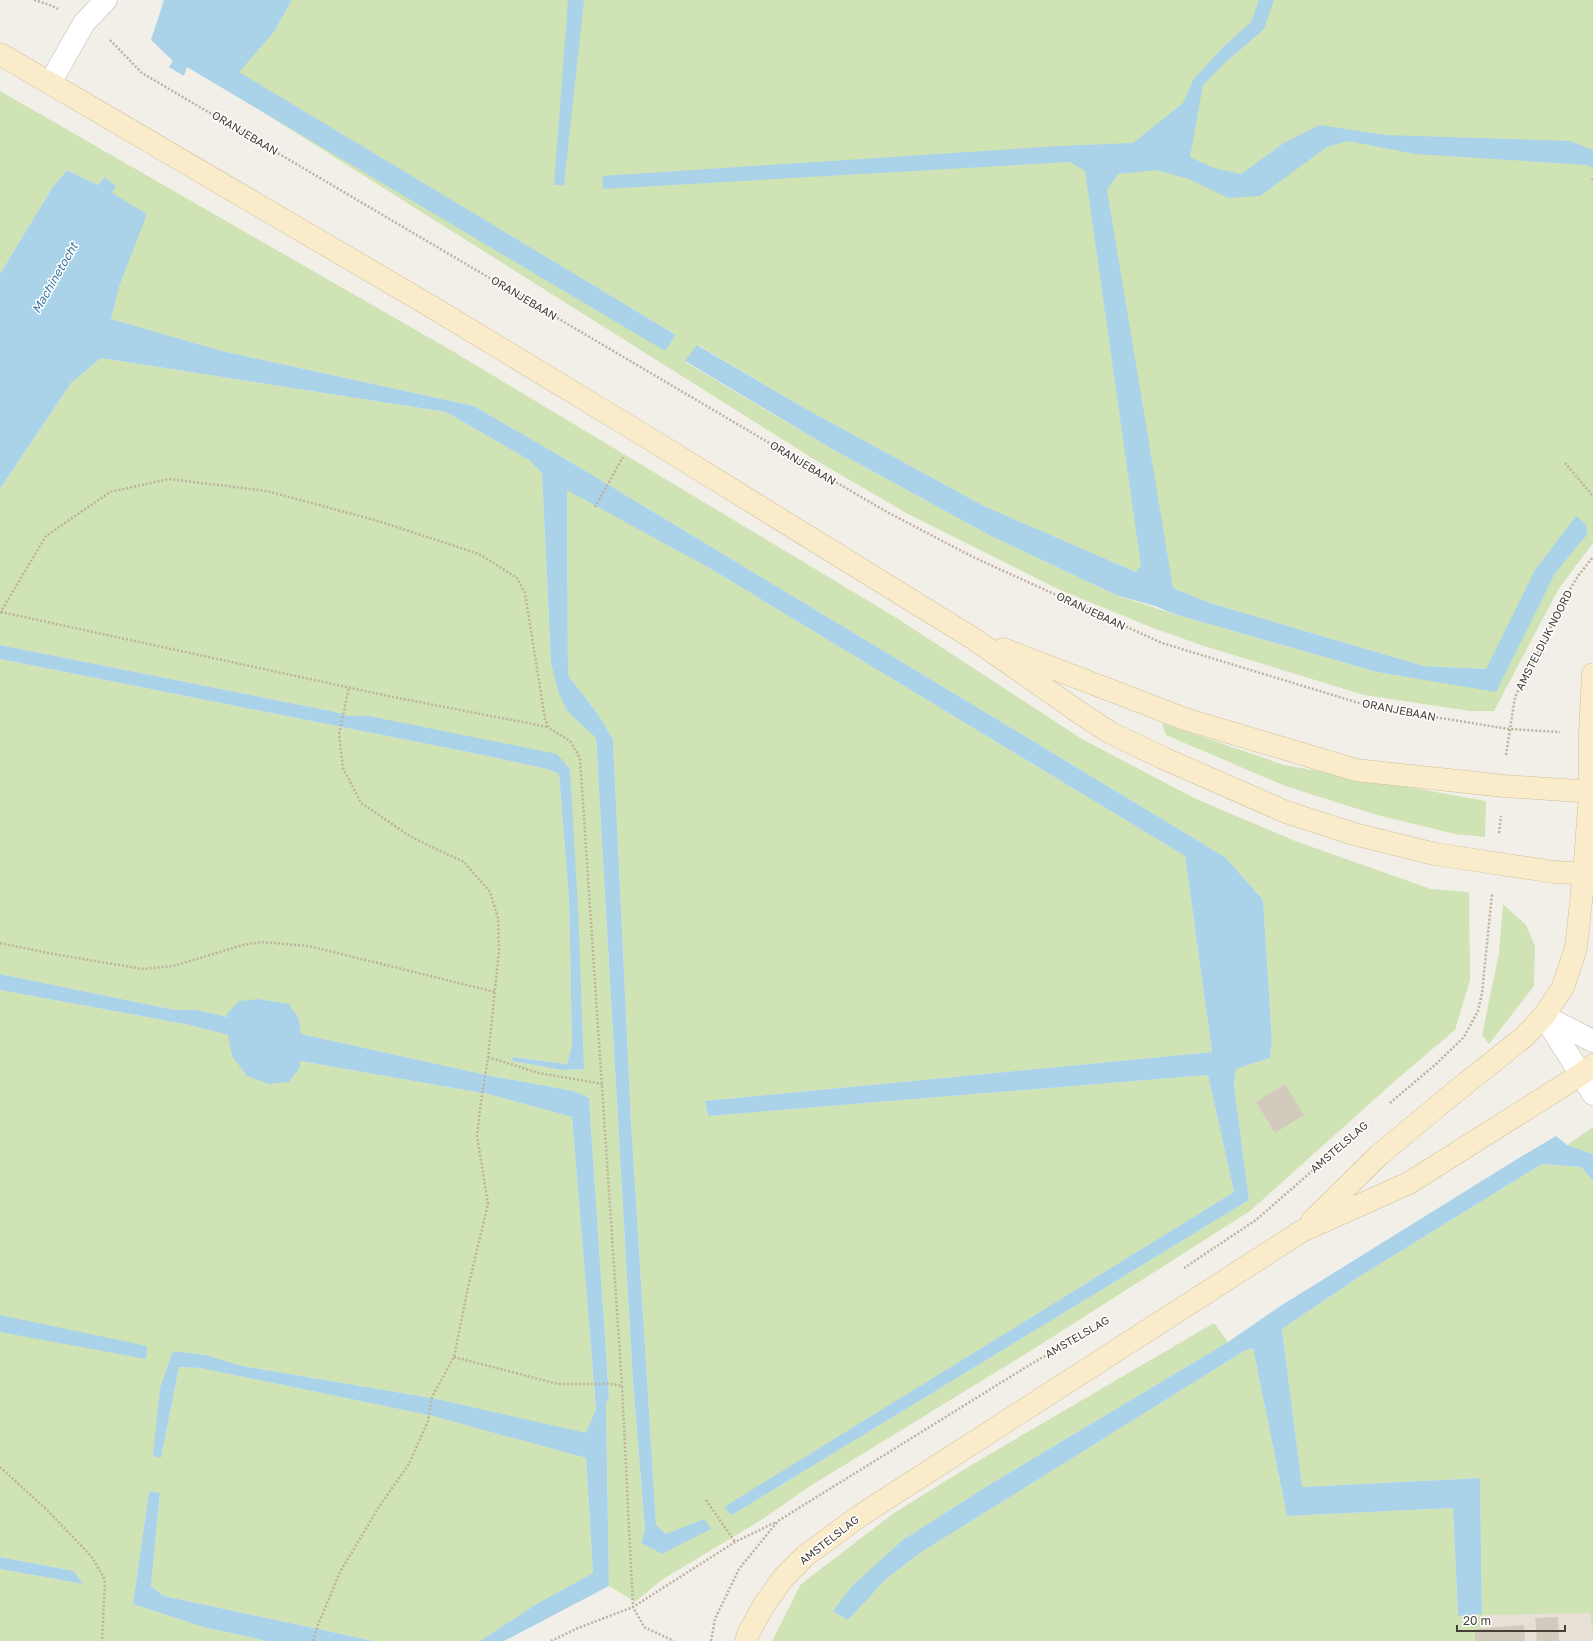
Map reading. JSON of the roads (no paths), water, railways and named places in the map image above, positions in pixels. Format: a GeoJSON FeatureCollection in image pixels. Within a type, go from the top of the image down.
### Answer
{"type":"FeatureCollection","features":[{"type":"Feature","properties":{"kind":"main road"},"geometry":{"type":"LineString","coordinates":[[0,54],[432,307],[637,430],[974,639],[1111,733],[1163,758],[1286,812],[1354,834],[1435,854],[1554,872],[1589,874]]}},
{"type":"Feature","properties":{"kind":"main road"},"geometry":{"type":"LineString","coordinates":[[974,639],[1127,695],[1185,719],[1356,770],[1504,786],[1591,792],[1590,732],[1593,674]]}},
{"type":"Feature","properties":{"kind":"main road","name":"AMSTELSLAG"},"geometry":{"type":"LineString","coordinates":[[1302,1232],[1380,1154],[1467,1081],[1524,1037],[1544,1016],[1563,987],[1576,948],[1589,874],[1591,792]]}},
{"type":"Feature","properties":{"kind":"main road","name":"AMSTELSLAG"},"geometry":{"type":"LineString","coordinates":[[746,1641],[748,1634],[764,1605],[784,1577],[805,1556],[861,1515],[1302,1232],[1409,1183],[1587,1070]]}},
{"type":"Feature","properties":{"kind":"street"},"geometry":{"type":"LineString","coordinates":[[50,83],[84,24],[106,0]]}},
{"type":"Feature","properties":{"kind":"street"},"geometry":{"type":"LineString","coordinates":[[1544,1016],[1593,1040]]}},
{"type":"Feature","properties":{"kind":"street"},"geometry":{"type":"LineString","coordinates":[[1544,1016],[1587,1070],[1593,1094]]}},
{"type":"Feature","properties":{"kind":"water"},"geometry":{"type":"Polygon","coordinates":[[[164,0],[292,0],[274,32],[239,72],[676,335],[665,351],[187,67],[184,76],[169,67],[173,61],[151,40],[164,0]]]}},
{"type":"Feature","properties":{"kind":"water"},"geometry":{"type":"Polygon","coordinates":[[[568,0],[584,0],[564,185],[554,185],[568,0]]]}},
{"type":"Feature","properties":{"kind":"water"},"geometry":{"type":"Polygon","coordinates":[[[1259,0],[1274,0],[1264,29],[1225,63],[1203,85],[1190,157],[1214,168],[1241,174],[1284,143],[1320,125],[1385,135],[1570,141],[1593,150],[1593,168],[1587,165],[1415,154],[1348,141],[1327,147],[1260,196],[1228,198],[1189,179],[1156,170],[1118,174],[1107,190],[1173,588],[1210,603],[1424,666],[1486,669],[1535,570],[1576,516],[1586,524],[1587,535],[1554,575],[1496,692],[1377,672],[1177,615],[1155,606],[1116,595],[989,535],[832,449],[685,361],[697,345],[806,409],[984,506],[1136,572],[1141,566],[1085,171],[1070,162],[603,189],[602,176],[1058,146],[1133,143],[1183,103],[1193,80],[1222,48],[1251,22],[1259,0]]]}},
{"type":"Feature","properties":{"kind":"water","name":"Machinetocht"},"geometry":{"type":"Polygon","coordinates":[[[67,170],[98,185],[105,177],[116,186],[112,193],[147,214],[120,284],[111,319],[222,351],[474,406],[579,467],[1225,857],[1263,900],[1272,1040],[1270,1058],[1236,1069],[1234,1085],[1249,1200],[732,1515],[724,1507],[1234,1192],[1208,1075],[708,1116],[705,1101],[1212,1052],[1185,856],[711,569],[567,490],[568,675],[597,713],[613,739],[631,1121],[656,1525],[666,1534],[704,1519],[711,1529],[662,1554],[641,1543],[645,1530],[633,1382],[596,738],[568,712],[559,694],[551,663],[542,473],[529,460],[446,412],[101,358],[71,383],[0,489],[0,274],[52,188],[67,170]]]}},
{"type":"Feature","properties":{"kind":"water"},"geometry":{"type":"Polygon","coordinates":[[[0,645],[331,711],[349,716],[369,716],[557,754],[570,769],[578,908],[584,1069],[561,1070],[512,1061],[513,1057],[567,1064],[572,1045],[569,899],[559,774],[547,769],[483,755],[0,659],[0,645]]]}},
{"type":"Feature","properties":{"kind":"water"},"geometry":{"type":"Polygon","coordinates":[[[0,974],[175,1010],[196,1010],[228,1017],[227,1014],[239,1001],[259,999],[289,1004],[299,1019],[301,1034],[491,1076],[574,1091],[589,1098],[609,1397],[606,1404],[609,1586],[504,1641],[480,1641],[535,1605],[593,1573],[586,1458],[433,1416],[200,1368],[179,1367],[161,1458],[153,1456],[160,1388],[173,1351],[206,1355],[242,1366],[437,1399],[586,1433],[596,1409],[572,1117],[488,1094],[300,1061],[300,1067],[289,1082],[269,1084],[247,1076],[232,1056],[228,1035],[190,1025],[0,990],[0,974]]]}},
{"type":"Feature","properties":{"kind":"water"},"geometry":{"type":"Polygon","coordinates":[[[1556,1136],[1567,1145],[1593,1154],[1593,1181],[1581,1167],[1542,1164],[1362,1275],[1282,1329],[1302,1487],[1480,1478],[1482,1614],[1458,1616],[1453,1508],[1287,1516],[1253,1348],[1244,1351],[920,1553],[885,1580],[848,1620],[833,1611],[852,1586],[904,1539],[989,1485],[1228,1342],[1282,1305],[1556,1136]]]}},
{"type":"Feature","properties":{"kind":"water"},"geometry":{"type":"Polygon","coordinates":[[[0,1315],[147,1346],[146,1359],[0,1332],[0,1315]]]}},
{"type":"Feature","properties":{"kind":"water"},"geometry":{"type":"Polygon","coordinates":[[[149,1491],[160,1493],[151,1586],[164,1596],[374,1641],[267,1641],[203,1627],[133,1604],[149,1491]]]}},
{"type":"Feature","properties":{"kind":"water"},"geometry":{"type":"Polygon","coordinates":[[[0,1557],[74,1571],[83,1584],[0,1569],[0,1557]]]}}]}
